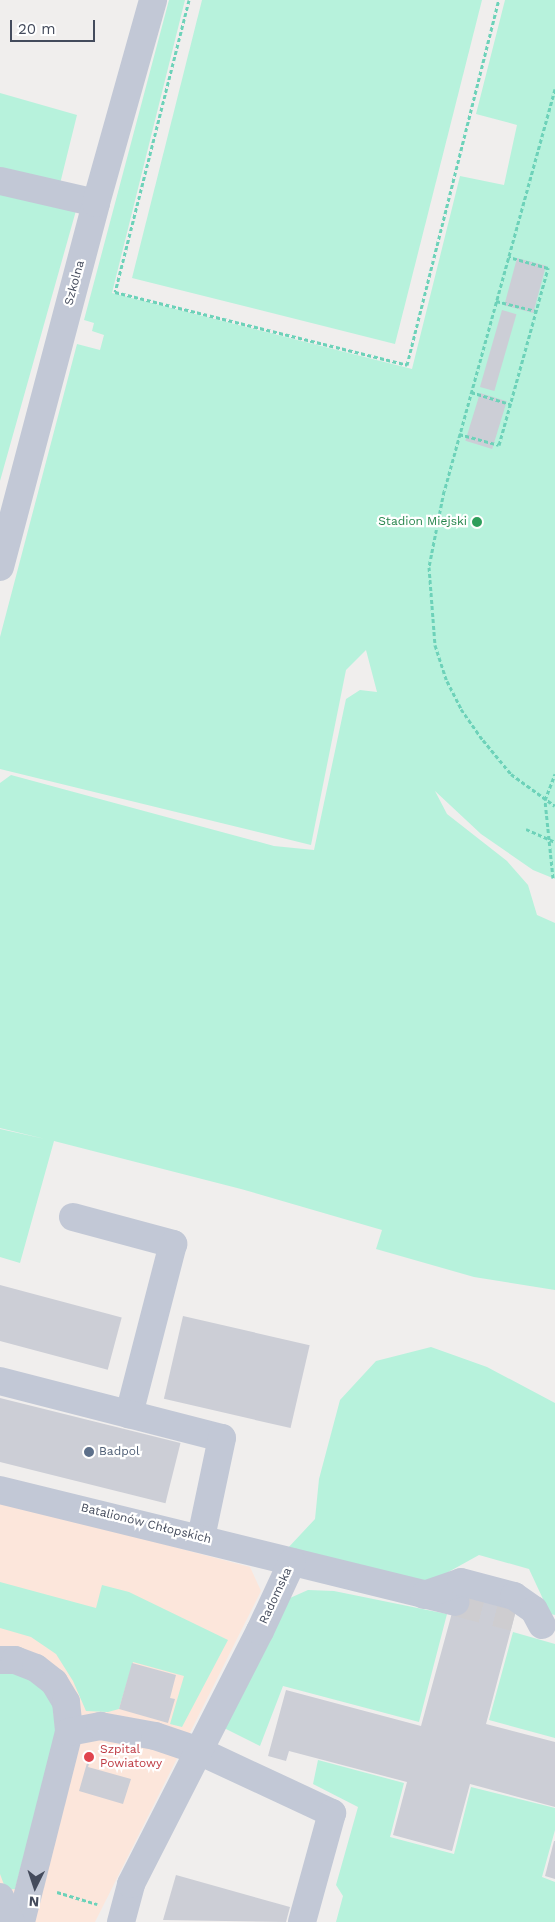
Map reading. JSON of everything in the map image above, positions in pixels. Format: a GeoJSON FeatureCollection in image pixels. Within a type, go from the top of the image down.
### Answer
{"type":"FeatureCollection","features":[{"type":"Feature","properties":{"kind":"street","name":"Szkolna"},"geometry":{"type":"LineString","coordinates":[[0,567],[96,203],[146,2]]}},
{"type":"Feature","properties":{"kind":"street"},"geometry":{"type":"LineString","coordinates":[[0,181],[96,203]]}},
{"type":"Feature","properties":{"kind":"street"},"geometry":{"type":"LineString","coordinates":[[73,1217],[174,1244],[129,1414]]}},
{"type":"Feature","properties":{"kind":"street"},"geometry":{"type":"LineString","coordinates":[[0,1381],[222,1438],[201,1538]]}},
{"type":"Feature","properties":{"kind":"street","name":"Batalionów Chłopskich"},"geometry":{"type":"LineString","coordinates":[[0,1490],[201,1538],[292,1562]]}},
{"type":"Feature","properties":{"kind":"street","name":"Radomska"},"geometry":{"type":"LineString","coordinates":[[122,1917],[131,1884],[292,1562],[455,1602]]}},
{"type":"Feature","properties":{"kind":"street"},"geometry":{"type":"LineString","coordinates":[[424,1594],[461,1582],[514,1596],[534,1610],[548,1627]]}},
{"type":"Feature","properties":{"kind":"street"},"geometry":{"type":"LineString","coordinates":[[514,1617],[548,1627]]}},
{"type":"Feature","properties":{"kind":"street"},"geometry":{"type":"LineString","coordinates":[[0,1660],[15,1660],[36,1668],[54,1682],[66,1702],[70,1732],[21,1922]]}},
{"type":"Feature","properties":{"kind":"street"},"geometry":{"type":"LineString","coordinates":[[70,1732],[100,1726],[155,1736],[199,1751],[332,1813],[302,1922]]}},
{"type":"Feature","properties":{"kind":"street"},"geometry":{"type":"LineString","coordinates":[[0,1897],[11,1922]]}},
{"type":"Feature","properties":{"kind":"path"},"geometry":{"type":"LineString","coordinates":[[189,0],[115,292],[407,365],[499,0]]}},
{"type":"Feature","properties":{"kind":"path"},"geometry":{"type":"LineString","coordinates":[[555,89],[459,434],[435,530],[429,568],[435,645],[447,681],[461,709],[483,740],[512,774],[555,806]]}},
{"type":"Feature","properties":{"kind":"path"},"geometry":{"type":"LineString","coordinates":[[459,434],[499,445],[548,268],[509,257]]}},
{"type":"Feature","properties":{"kind":"path"},"geometry":{"type":"LineString","coordinates":[[496,300],[536,311]]}},
{"type":"Feature","properties":{"kind":"path"},"geometry":{"type":"LineString","coordinates":[[471,392],[510,404]]}},
{"type":"Feature","properties":{"kind":"path"},"geometry":{"type":"LineString","coordinates":[[553,878],[545,800],[555,774]]}},
{"type":"Feature","properties":{"kind":"path"},"geometry":{"type":"LineString","coordinates":[[526,829],[548,841],[555,842]]}},
{"type":"Feature","properties":{"kind":"path"},"geometry":{"type":"LineString","coordinates":[[64,1893],[122,1917]]}},
{"type":"Feature","properties":{"kind":"shaded area","name":"Szpital Powiatowy"},"geometry":{"type":"Polygon","coordinates":[[[0,1501],[250,1567],[261,1591],[95,1922],[0,1922],[0,1501]]]}},
{"type":"Feature","properties":{"kind":"green space"},"geometry":{"type":"Polygon","coordinates":[[[169,0],[185,0],[112,293],[412,369],[460,176],[504,185],[517,125],[476,114],[505,0],[555,0],[555,879],[533,870],[481,834],[435,791],[447,814],[507,861],[528,885],[537,915],[555,923],[555,1290],[474,1277],[376,1249],[382,1230],[241,1189],[54,1141],[20,1263],[0,1257],[0,1129],[45,1139],[0,1128],[0,783],[11,775],[274,846],[314,850],[346,699],[360,690],[377,692],[366,650],[346,670],[311,845],[0,769],[0,637],[77,344],[100,350],[104,335],[92,331],[94,323],[84,320],[169,0]]]}},
{"type":"Feature","properties":{"kind":"green space"},"geometry":{"type":"Polygon","coordinates":[[[202,0],[482,0],[395,344],[132,278],[202,0]]]}},
{"type":"Feature","properties":{"kind":"green space"},"geometry":{"type":"Polygon","coordinates":[[[0,93],[77,115],[56,200],[77,207],[0,481],[0,93]]]}},
{"type":"Feature","properties":{"kind":"green space"},"geometry":{"type":"Polygon","coordinates":[[[431,1347],[487,1367],[555,1403],[555,1615],[550,1614],[529,1569],[479,1555],[423,1586],[287,1549],[315,1519],[319,1479],[340,1400],[376,1361],[431,1347]]]}},
{"type":"Feature","properties":{"kind":"green space"},"geometry":{"type":"Polygon","coordinates":[[[0,1582],[96,1608],[102,1585],[129,1592],[228,1640],[182,1727],[170,1724],[184,1676],[133,1662],[119,1709],[108,1712],[86,1711],[73,1681],[56,1654],[31,1637],[0,1628],[0,1582]]]}},
{"type":"Feature","properties":{"kind":"green space"},"geometry":{"type":"Polygon","coordinates":[[[308,1590],[334,1591],[447,1614],[419,1722],[283,1686],[260,1746],[224,1728],[280,1610],[290,1598],[308,1590]]]}},
{"type":"Feature","properties":{"kind":"green space"},"geometry":{"type":"Polygon","coordinates":[[[513,1632],[555,1644],[555,1738],[489,1720],[513,1632]]]}},
{"type":"Feature","properties":{"kind":"green space"},"geometry":{"type":"Polygon","coordinates":[[[0,1673],[24,1674],[52,1698],[56,1736],[15,1889],[6,1890],[0,1874],[0,1673]]]}},
{"type":"Feature","properties":{"kind":"green space"},"geometry":{"type":"Polygon","coordinates":[[[318,1760],[404,1783],[390,1837],[454,1854],[471,1787],[555,1808],[555,1830],[542,1877],[555,1882],[555,1922],[336,1922],[343,1896],[336,1885],[358,1807],[313,1784],[318,1760]]]}},
{"type":"Feature","properties":{"kind":"building"},"geometry":{"type":"Polygon","coordinates":[[[517,258],[546,266],[533,313],[504,305],[517,258]]]}},
{"type":"Feature","properties":{"kind":"building"},"geometry":{"type":"Polygon","coordinates":[[[502,310],[516,314],[494,391],[480,387],[502,310]]]}},
{"type":"Feature","properties":{"kind":"building"},"geometry":{"type":"Polygon","coordinates":[[[480,393],[507,401],[492,449],[465,441],[480,393]]]}},
{"type":"Feature","properties":{"kind":"building"},"geometry":{"type":"Polygon","coordinates":[[[0,1285],[122,1318],[108,1370],[0,1341],[0,1285]]]}},
{"type":"Feature","properties":{"kind":"building"},"geometry":{"type":"Polygon","coordinates":[[[183,1316],[310,1345],[291,1428],[164,1399],[183,1316]]]}},
{"type":"Feature","properties":{"kind":"building","name":"Badpol"},"geometry":{"type":"Polygon","coordinates":[[[0,1398],[180,1443],[165,1503],[0,1462],[0,1398]]]}},
{"type":"Feature","properties":{"kind":"building"},"geometry":{"type":"Polygon","coordinates":[[[458,1591],[517,1607],[486,1724],[555,1742],[555,1807],[470,1784],[452,1851],[393,1835],[407,1782],[289,1751],[286,1761],[268,1756],[286,1690],[421,1726],[458,1591]]]}},
{"type":"Feature","properties":{"kind":"building"},"geometry":{"type":"Polygon","coordinates":[[[132,1663],[176,1675],[170,1698],[175,1699],[168,1723],[119,1709],[132,1663]]]}},
{"type":"Feature","properties":{"kind":"building"},"geometry":{"type":"Polygon","coordinates":[[[87,1763],[89,1764],[88,1767],[131,1779],[123,1804],[79,1791],[87,1763]]]}},
{"type":"Feature","properties":{"kind":"building"},"geometry":{"type":"Polygon","coordinates":[[[555,1841],[555,1879],[545,1876],[555,1841]]]}},
{"type":"Feature","properties":{"kind":"building"},"geometry":{"type":"Polygon","coordinates":[[[176,1875],[290,1907],[286,1922],[163,1920],[176,1875]]]}},
{"type":"Feature","properties":{"kind":"tunnel"},"geometry":{"type":"LineString","coordinates":[[455,1602],[514,1617]]}},
{"type":"Feature","properties":{"kind":"place","name":"Stadion Miejski"},"geometry":{"type":"Point","coordinates":[477,522]}},
{"type":"Feature","properties":{"kind":"place","name":"Badpol"},"geometry":{"type":"Point","coordinates":[89,1452]}},
{"type":"Feature","properties":{"kind":"place","name":"Szpital Powiatowy"},"geometry":{"type":"Point","coordinates":[89,1757]}}]}
